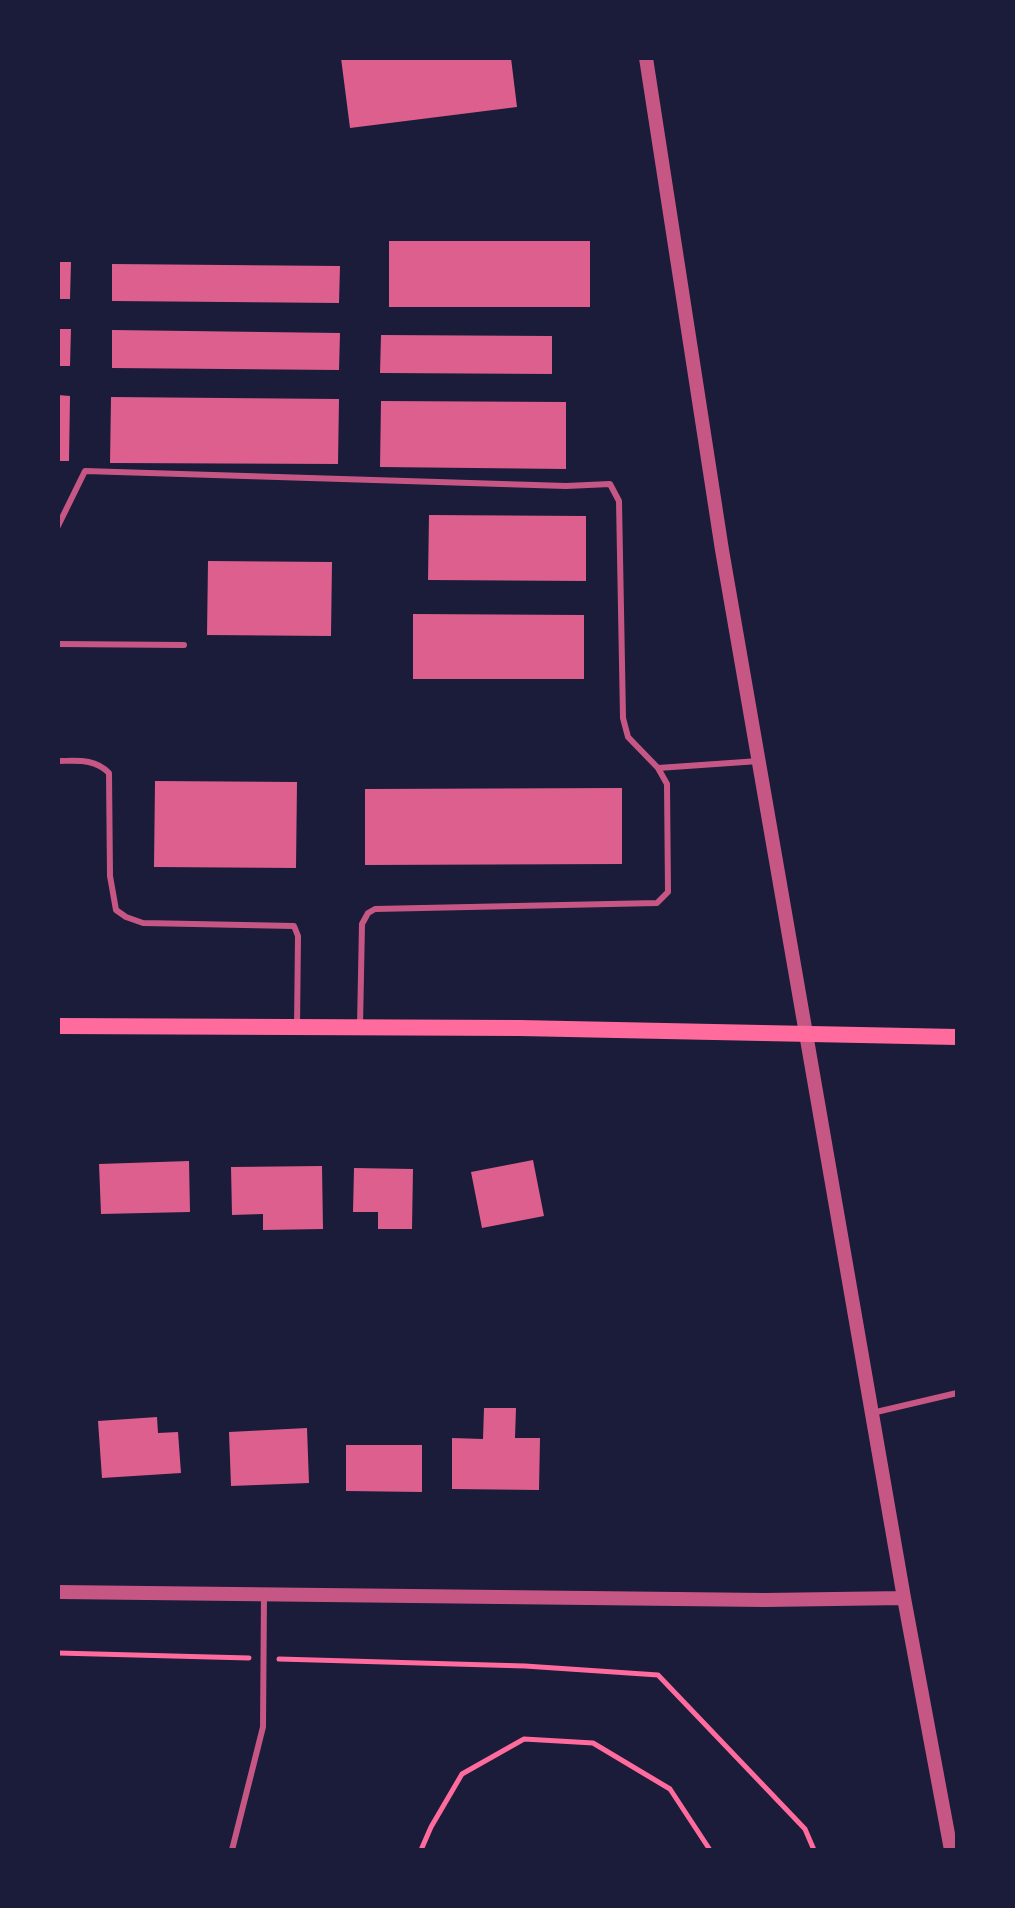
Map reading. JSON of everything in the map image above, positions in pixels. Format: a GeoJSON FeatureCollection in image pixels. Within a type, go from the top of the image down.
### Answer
{"type":"FeatureCollection","features":[{"type":"Feature","properties":{"kind":"main road"},"geometry":{"type":"LineString","coordinates":[[58,1026],[360,1027],[957,1037]]}},
{"type":"Feature","properties":{"kind":"street"},"geometry":{"type":"LineString","coordinates":[[646,58],[722,550],[904,1598],[951,1850]]}},
{"type":"Feature","properties":{"kind":"street"},"geometry":{"type":"LineString","coordinates":[[58,1592],[765,1600],[904,1598]]}},
{"type":"Feature","properties":{"kind":"lane"},"geometry":{"type":"LineString","coordinates":[[58,526],[85,471],[566,486],[610,484],[619,501],[623,718],[628,737],[658,768],[667,784],[668,892],[657,903],[375,909],[368,913],[362,924],[360,1027]]}},
{"type":"Feature","properties":{"kind":"lane"},"geometry":{"type":"LineString","coordinates":[[58,644],[184,645]]}},
{"type":"Feature","properties":{"kind":"lane"},"geometry":{"type":"LineString","coordinates":[[58,761],[100,764],[109,773],[110,876],[116,910],[126,917],[143,923],[294,926],[298,936],[297,1027]]}},
{"type":"Feature","properties":{"kind":"lane"},"geometry":{"type":"LineString","coordinates":[[658,768],[759,761]]}},
{"type":"Feature","properties":{"kind":"lane"},"geometry":{"type":"LineString","coordinates":[[872,1413],[957,1393]]}},
{"type":"Feature","properties":{"kind":"lane"},"geometry":{"type":"LineString","coordinates":[[232,1850],[263,1727],[264,1594]]}},
{"type":"Feature","properties":{"kind":"path"},"geometry":{"type":"LineString","coordinates":[[58,1653],[257,1659]]}},
{"type":"Feature","properties":{"kind":"path"},"geometry":{"type":"LineString","coordinates":[[273,1659],[525,1666],[658,1675],[805,1829],[814,1850]]}},
{"type":"Feature","properties":{"kind":"path"},"geometry":{"type":"LineString","coordinates":[[421,1850],[462,1774],[524,1739],[593,1743],[657,1781],[670,1789],[710,1850]]}},
{"type":"Feature","properties":{"kind":"building"},"geometry":{"type":"Polygon","coordinates":[[[341,58],[511,58],[517,107],[350,128],[341,58]]]}},
{"type":"Feature","properties":{"kind":"building"},"geometry":{"type":"Polygon","coordinates":[[[389,241],[590,241],[590,307],[389,307],[389,241]]]}},
{"type":"Feature","properties":{"kind":"building"},"geometry":{"type":"Polygon","coordinates":[[[58,262],[71,262],[70,299],[58,299],[58,262]]]}},
{"type":"Feature","properties":{"kind":"building"},"geometry":{"type":"Polygon","coordinates":[[[112,264],[340,266],[339,303],[112,301],[112,264]]]}},
{"type":"Feature","properties":{"kind":"building"},"geometry":{"type":"Polygon","coordinates":[[[58,329],[71,329],[70,366],[58,366],[58,329]]]}},
{"type":"Feature","properties":{"kind":"building"},"geometry":{"type":"Polygon","coordinates":[[[112,330],[340,333],[339,370],[112,368],[112,330]]]}},
{"type":"Feature","properties":{"kind":"building"},"geometry":{"type":"Polygon","coordinates":[[[381,335],[552,336],[552,374],[380,373],[381,335]]]}},
{"type":"Feature","properties":{"kind":"building"},"geometry":{"type":"Polygon","coordinates":[[[58,395],[70,396],[69,461],[58,461],[58,395]]]}},
{"type":"Feature","properties":{"kind":"building"},"geometry":{"type":"Polygon","coordinates":[[[111,397],[339,399],[338,464],[110,463],[111,397]]]}},
{"type":"Feature","properties":{"kind":"building"},"geometry":{"type":"Polygon","coordinates":[[[381,401],[566,402],[566,469],[380,467],[381,401]]]}},
{"type":"Feature","properties":{"kind":"building"},"geometry":{"type":"Polygon","coordinates":[[[429,515],[586,516],[586,581],[428,580],[429,515]]]}},
{"type":"Feature","properties":{"kind":"building"},"geometry":{"type":"Polygon","coordinates":[[[208,561],[332,562],[331,636],[207,635],[208,561]]]}},
{"type":"Feature","properties":{"kind":"building"},"geometry":{"type":"Polygon","coordinates":[[[413,614],[584,615],[584,679],[413,679],[413,614]]]}},
{"type":"Feature","properties":{"kind":"building"},"geometry":{"type":"Polygon","coordinates":[[[155,781],[297,782],[296,868],[154,867],[155,781]]]}},
{"type":"Feature","properties":{"kind":"building"},"geometry":{"type":"Polygon","coordinates":[[[622,788],[622,864],[365,865],[365,789],[622,788]]]}},
{"type":"Feature","properties":{"kind":"building"},"geometry":{"type":"Polygon","coordinates":[[[533,1160],[544,1216],[482,1228],[471,1172],[533,1160]]]}},
{"type":"Feature","properties":{"kind":"building"},"geometry":{"type":"Polygon","coordinates":[[[189,1161],[190,1212],[101,1214],[99,1164],[189,1161]]]}},
{"type":"Feature","properties":{"kind":"building"},"geometry":{"type":"Polygon","coordinates":[[[322,1166],[323,1229],[263,1230],[263,1214],[232,1215],[231,1167],[322,1166]]]}},
{"type":"Feature","properties":{"kind":"building"},"geometry":{"type":"Polygon","coordinates":[[[354,1168],[413,1169],[412,1229],[378,1229],[378,1212],[353,1212],[354,1168]]]}},
{"type":"Feature","properties":{"kind":"building"},"geometry":{"type":"Polygon","coordinates":[[[484,1408],[516,1408],[515,1438],[540,1438],[539,1490],[452,1489],[452,1438],[483,1439],[484,1408]]]}},
{"type":"Feature","properties":{"kind":"building"},"geometry":{"type":"Polygon","coordinates":[[[157,1417],[158,1433],[178,1432],[181,1473],[102,1478],[98,1421],[157,1417]]]}},
{"type":"Feature","properties":{"kind":"building"},"geometry":{"type":"Polygon","coordinates":[[[307,1428],[309,1483],[231,1486],[229,1432],[307,1428]]]}},
{"type":"Feature","properties":{"kind":"building"},"geometry":{"type":"Polygon","coordinates":[[[346,1445],[422,1445],[422,1492],[346,1491],[346,1445]]]}}]}
